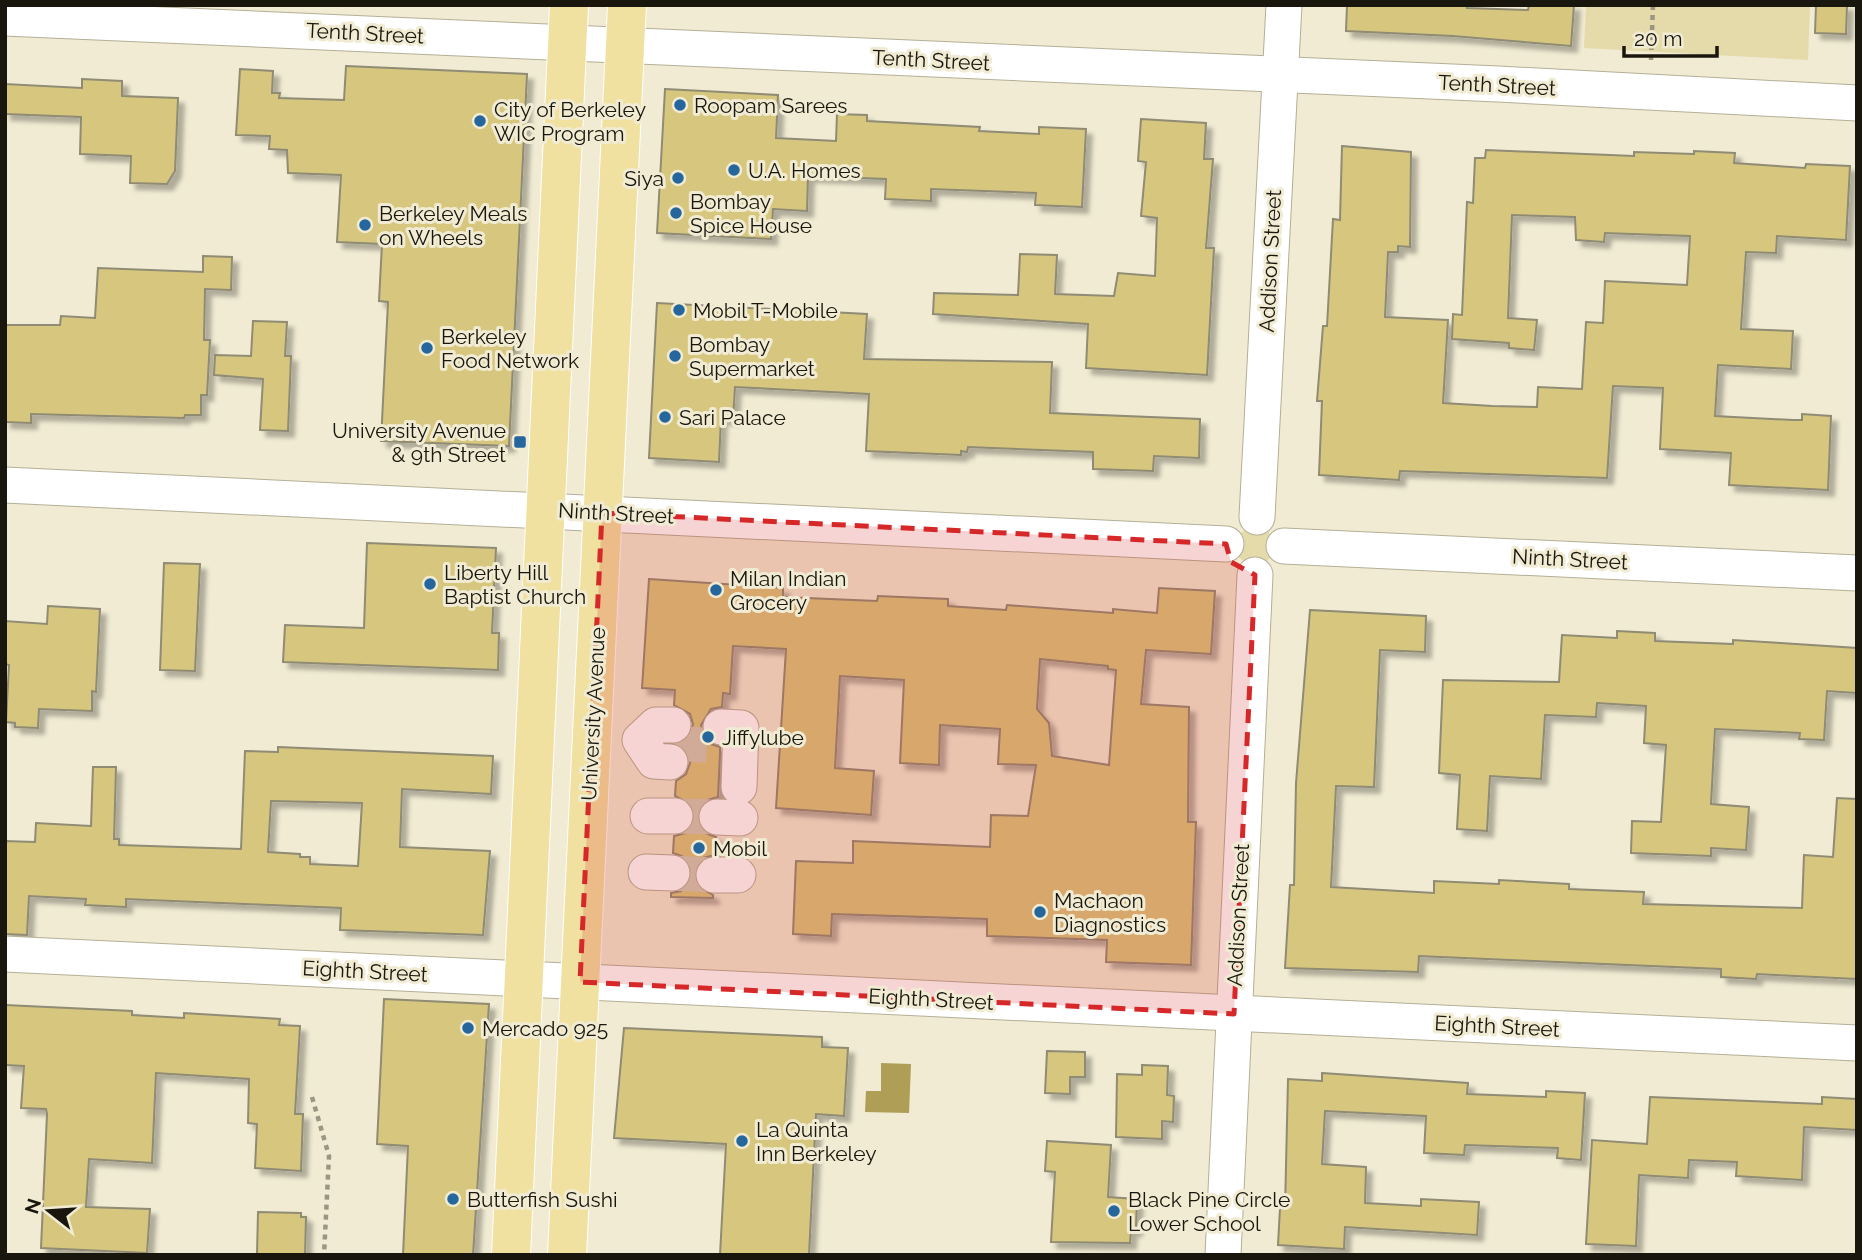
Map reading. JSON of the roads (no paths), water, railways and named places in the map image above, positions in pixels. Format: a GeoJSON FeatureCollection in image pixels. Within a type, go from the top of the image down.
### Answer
{"type":"FeatureCollection","features":[{"type":"Feature","properties":{"kind":"main road","name":"University Avenue"},"geometry":{"type":"LineString","coordinates":[[567,1255],[627,5]]}},
{"type":"Feature","properties":{"kind":"main road"},"geometry":{"type":"LineString","coordinates":[[511,1255],[568,24]]}},
{"type":"Feature","properties":{"kind":"street","name":"Addison Street"},"geometry":{"type":"LineString","coordinates":[[1257,517],[1284,5]]}},
{"type":"Feature","properties":{"kind":"street","name":"Tenth Street"},"geometry":{"type":"LineString","coordinates":[[5,18],[568,24],[625,45],[1857,103]]}},
{"type":"Feature","properties":{"kind":"street","name":"Ninth Street"},"geometry":{"type":"LineString","coordinates":[[5,485],[546,509],[1226,544]]}},
{"type":"Feature","properties":{"kind":"street"},"geometry":{"type":"LineString","coordinates":[[1257,517],[1276,526],[1284,546],[1278,563],[1272,569],[1255,575],[1246,573],[1231,562],[1226,544],[1228,535],[1240,521],[1257,517]]}},
{"type":"Feature","properties":{"kind":"street","name":"Ninth Street"},"geometry":{"type":"LineString","coordinates":[[1284,546],[1857,573]]}},
{"type":"Feature","properties":{"kind":"street","name":"Addison Street"},"geometry":{"type":"LineString","coordinates":[[1223,1255],[1255,575]]}},
{"type":"Feature","properties":{"kind":"street"},"geometry":{"type":"LineString","coordinates":[[592,738],[664,743]]}},
{"type":"Feature","properties":{"kind":"street","name":"Eighth Street"},"geometry":{"type":"LineString","coordinates":[[5,954],[1857,1043]]}},
{"type":"Feature","properties":{"kind":"tunnel"},"geometry":{"type":"LineString","coordinates":[[672,743],[720,746]]}},
{"type":"Feature","properties":{"kind":"tunnel"},"geometry":{"type":"LineString","coordinates":[[675,816],[717,817]]}},
{"type":"Feature","properties":{"kind":"tunnel"},"geometry":{"type":"LineString","coordinates":[[672,873],[714,875]]}},
{"type":"Feature","properties":{"kind":"place","name":"Roopam Sarees"},"geometry":{"type":"Point","coordinates":[680,105]}},
{"type":"Feature","properties":{"kind":"place","name":"City of Berkeley WIC Program"},"geometry":{"type":"Point","coordinates":[480,121]}},
{"type":"Feature","properties":{"kind":"place","name":"U.A. Homes"},"geometry":{"type":"Point","coordinates":[734,170]}},
{"type":"Feature","properties":{"kind":"place","name":"Siya"},"geometry":{"type":"Point","coordinates":[678,178]}},
{"type":"Feature","properties":{"kind":"place","name":"Bombay Spice House"},"geometry":{"type":"Point","coordinates":[676,213]}},
{"type":"Feature","properties":{"kind":"place","name":"Berkeley Meals on Wheels"},"geometry":{"type":"Point","coordinates":[365,225]}},
{"type":"Feature","properties":{"kind":"place","name":"Mobil T-Mobile"},"geometry":{"type":"Point","coordinates":[679,310]}},
{"type":"Feature","properties":{"kind":"place","name":"Berkeley Food Network"},"geometry":{"type":"Point","coordinates":[427,348]}},
{"type":"Feature","properties":{"kind":"place","name":"Bombay Supermarket"},"geometry":{"type":"Point","coordinates":[675,356]}},
{"type":"Feature","properties":{"kind":"place","name":"Sari Palace"},"geometry":{"type":"Point","coordinates":[665,417]}},
{"type":"Feature","properties":{"kind":"place","name":"University Avenue & 9th Street"},"geometry":{"type":"Point","coordinates":[520,442]}},
{"type":"Feature","properties":{"kind":"place","name":"Liberty Hill Baptist Church"},"geometry":{"type":"Point","coordinates":[430,584]}},
{"type":"Feature","properties":{"kind":"place","name":"Milan Indian Grocery"},"geometry":{"type":"Point","coordinates":[716,590]}},
{"type":"Feature","properties":{"kind":"place","name":"Jiffylube"},"geometry":{"type":"Point","coordinates":[708,737]}},
{"type":"Feature","properties":{"kind":"place","name":"Mobil"},"geometry":{"type":"Point","coordinates":[699,848]}},
{"type":"Feature","properties":{"kind":"place","name":"Machaon Diagnostics"},"geometry":{"type":"Point","coordinates":[1040,912]}},
{"type":"Feature","properties":{"kind":"place","name":"Mercado 925"},"geometry":{"type":"Point","coordinates":[468,1028]}},
{"type":"Feature","properties":{"kind":"place","name":"La Quinta Inn Berkeley"},"geometry":{"type":"Point","coordinates":[742,1141]}},
{"type":"Feature","properties":{"kind":"place","name":"Butterfish Sushi"},"geometry":{"type":"Point","coordinates":[453,1199]}},
{"type":"Feature","properties":{"kind":"place","name":"Black Pine Circle Lower School"},"geometry":{"type":"Point","coordinates":[1114,1211]}}]}
